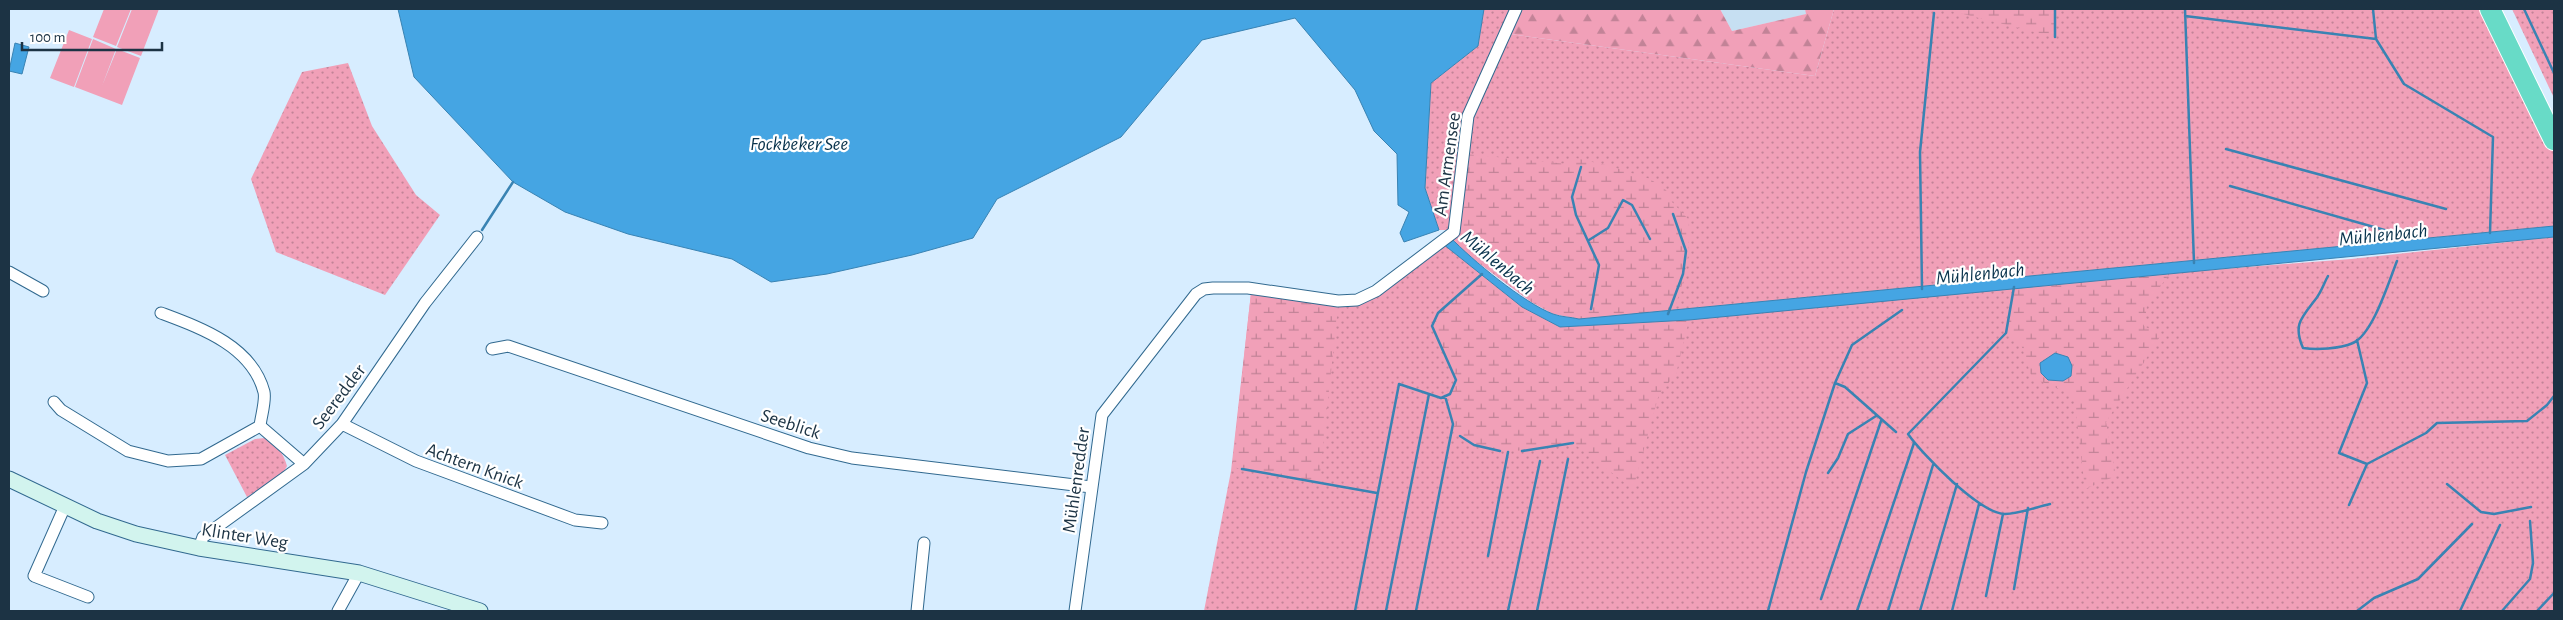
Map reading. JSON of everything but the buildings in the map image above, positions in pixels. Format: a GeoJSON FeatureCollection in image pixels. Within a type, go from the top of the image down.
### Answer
{"type":"FeatureCollection","features":[{"type":"Feature","properties":{"kind":"highway"},"geometry":{"type":"LineString","coordinates":[[2490,9],[2554,140]]}},
{"type":"Feature","properties":{"kind":"highway"},"geometry":{"type":"LineString","coordinates":[[2504,9],[2554,116]]}},
{"type":"Feature","properties":{"kind":"street","name":"Am Armensee"},"geometry":{"type":"LineString","coordinates":[[1196,294],[1204,289],[1248,288],[1338,302],[1357,300],[1376,291],[1454,232],[1468,116],[1516,9]]}},
{"type":"Feature","properties":{"kind":"street","name":"Seeredder"},"geometry":{"type":"LineString","coordinates":[[199,548],[203,537],[304,464],[342,424],[425,303],[477,236]]}},
{"type":"Feature","properties":{"kind":"street"},"geometry":{"type":"LineString","coordinates":[[9,272],[43,291]]}},
{"type":"Feature","properties":{"kind":"street","name":"Mühlenredder"},"geometry":{"type":"LineString","coordinates":[[1075,611],[1102,415],[1196,294]]}},
{"type":"Feature","properties":{"kind":"street"},"geometry":{"type":"LineString","coordinates":[[161,313],[205,330],[248,360],[264,393],[260,426]]}},
{"type":"Feature","properties":{"kind":"street","name":"Seeblick"},"geometry":{"type":"LineString","coordinates":[[492,350],[508,346],[809,448],[852,458],[1091,487]]}},
{"type":"Feature","properties":{"kind":"street"},"geometry":{"type":"LineString","coordinates":[[54,402],[61,410],[128,451],[168,461],[201,459],[260,426]]}},
{"type":"Feature","properties":{"kind":"street","name":"Achtern Knick"},"geometry":{"type":"LineString","coordinates":[[342,424],[425,465],[575,520],[602,523]]}},
{"type":"Feature","properties":{"kind":"street"},"geometry":{"type":"LineString","coordinates":[[260,426],[304,464]]}},
{"type":"Feature","properties":{"kind":"street","name":"Klinter Weg"},"geometry":{"type":"LineString","coordinates":[[9,480],[97,521],[136,534],[199,548],[359,573],[480,611]]}},
{"type":"Feature","properties":{"kind":"street"},"geometry":{"type":"LineString","coordinates":[[65,506],[34,576],[88,597]]}},
{"type":"Feature","properties":{"kind":"street"},"geometry":{"type":"LineString","coordinates":[[917,611],[924,542]]}},
{"type":"Feature","properties":{"kind":"street"},"geometry":{"type":"LineString","coordinates":[[338,611],[359,573]]}},
{"type":"Feature","properties":{"kind":"shaded area"},"geometry":{"type":"Polygon","coordinates":[[[1720,9],[1805,9],[1807,14],[1732,31],[1720,9]]]}},
{"type":"Feature","properties":{"kind":"green space"},"geometry":{"type":"Polygon","coordinates":[[[104,9],[131,9],[116,46],[93,37],[104,9]]]}},
{"type":"Feature","properties":{"kind":"green space"},"geometry":{"type":"Polygon","coordinates":[[[132,9],[159,9],[141,56],[117,47],[132,9]]]}},
{"type":"Feature","properties":{"kind":"green space"},"geometry":{"type":"Polygon","coordinates":[[[1484,9],[1512,9],[1464,114],[1452,230],[1439,230],[1425,188],[1431,83],[1478,46],[1484,9]]]}},
{"type":"Feature","properties":{"kind":"green space"},"geometry":{"type":"Polygon","coordinates":[[[1518,9],[1720,9],[1732,31],[1806,14],[1805,9],[1834,9],[1815,76],[1510,34],[1518,9]]]}},
{"type":"Feature","properties":{"kind":"green space"},"geometry":{"type":"Polygon","coordinates":[[[1834,9],[2487,9],[2554,151],[2554,226],[1579,319],[1455,234],[1472,117],[1510,34],[1815,76],[1834,9]]]}},
{"type":"Feature","properties":{"kind":"green space"},"geometry":{"type":"Polygon","coordinates":[[[1943,9],[2055,9],[2055,37],[1943,9]]]}},
{"type":"Feature","properties":{"kind":"green space"},"geometry":{"type":"Polygon","coordinates":[[[2512,9],[2554,9],[2554,98],[2512,9]]]}},
{"type":"Feature","properties":{"kind":"green space"},"geometry":{"type":"Polygon","coordinates":[[[69,30],[92,39],[74,87],[50,78],[69,30]]]}},
{"type":"Feature","properties":{"kind":"green space"},"geometry":{"type":"Polygon","coordinates":[[[93,39],[116,49],[102,86],[117,49],[140,58],[122,105],[75,87],[93,39]]]}},
{"type":"Feature","properties":{"kind":"green space"},"geometry":{"type":"Polygon","coordinates":[[[348,63],[372,126],[416,195],[440,215],[385,295],[276,252],[251,179],[302,72],[348,63]]]}},
{"type":"Feature","properties":{"kind":"green space"},"geometry":{"type":"Polygon","coordinates":[[[1466,154],[1568,164],[1575,158],[1610,166],[1650,179],[1666,190],[1672,202],[1689,220],[1689,245],[1686,266],[1682,287],[1674,310],[1579,319],[1553,314],[1531,302],[1465,253],[1450,237],[1466,154]]]}},
{"type":"Feature","properties":{"kind":"green space"},"geometry":{"type":"Polygon","coordinates":[[[2554,237],[2554,611],[1204,611],[1231,471],[1251,293],[1358,305],[1443,244],[1522,307],[1560,327],[1619,325],[2170,273],[2351,259],[2554,237]]]}},
{"type":"Feature","properties":{"kind":"green space"},"geometry":{"type":"Polygon","coordinates":[[[2170,273],[2147,305],[2144,326],[2161,335],[2106,422],[2116,476],[2085,489],[2074,395],[2032,378],[2020,341],[2006,333],[2014,289],[2170,273]]]}},
{"type":"Feature","properties":{"kind":"green space"},"geometry":{"type":"Polygon","coordinates":[[[1480,275],[1522,307],[1560,327],[1689,320],[1676,374],[1659,394],[1633,489],[1573,443],[1530,450],[1498,451],[1470,444],[1457,432],[1452,423],[1445,396],[1450,394],[1456,380],[1432,326],[1438,313],[1480,275]]]}},
{"type":"Feature","properties":{"kind":"green space"},"geometry":{"type":"Polygon","coordinates":[[[1251,293],[1338,307],[1319,483],[1232,467],[1251,293]]]}},
{"type":"Feature","properties":{"kind":"green space"},"geometry":{"type":"Polygon","coordinates":[[[265,438],[279,450],[287,466],[282,475],[247,497],[225,455],[255,439],[265,438]]]}},
{"type":"Feature","properties":{"kind":"water","name":"Fockbeker See"},"geometry":{"type":"Polygon","coordinates":[[[398,9],[1484,9],[1478,46],[1431,83],[1425,188],[1439,230],[1404,242],[1400,233],[1409,212],[1398,205],[1397,154],[1374,131],[1355,90],[1295,18],[1202,40],[1121,137],[997,199],[973,238],[912,255],[827,274],[771,282],[732,259],[628,234],[565,212],[513,182],[414,77],[398,9]]]}},
{"type":"Feature","properties":{"kind":"water"},"geometry":{"type":"Polygon","coordinates":[[[15,43],[29,47],[22,74],[9,71],[15,43]]]}},
{"type":"Feature","properties":{"kind":"water"},"geometry":{"type":"Polygon","coordinates":[[[2554,226],[2554,237],[1689,320],[1560,327],[1522,307],[1443,244],[1450,237],[1485,269],[1528,301],[1553,314],[1579,319],[2554,226]]]}},
{"type":"Feature","properties":{"kind":"water"},"geometry":{"type":"Polygon","coordinates":[[[2055,353],[2068,357],[2072,366],[2071,376],[2063,381],[2048,380],[2041,373],[2040,363],[2055,353]]]}},
{"type":"Feature","properties":{"kind":"waterway"},"geometry":{"type":"LineString","coordinates":[[2055,9],[2055,37]]}},
{"type":"Feature","properties":{"kind":"waterway"},"geometry":{"type":"LineString","coordinates":[[2185,9],[2194,263]]}},
{"type":"Feature","properties":{"kind":"waterway"},"geometry":{"type":"LineString","coordinates":[[2373,9],[2376,39],[2404,84],[2493,137],[2490,233]]}},
{"type":"Feature","properties":{"kind":"waterway"},"geometry":{"type":"LineString","coordinates":[[2524,9],[2554,73]]}},
{"type":"Feature","properties":{"kind":"waterway"},"geometry":{"type":"LineString","coordinates":[[1922,289],[1920,152],[1934,13]]}},
{"type":"Feature","properties":{"kind":"waterway"},"geometry":{"type":"LineString","coordinates":[[2185,16],[2376,39]]}},
{"type":"Feature","properties":{"kind":"waterway"},"geometry":{"type":"LineString","coordinates":[[2226,149],[2446,209]]}},
{"type":"Feature","properties":{"kind":"waterway"},"geometry":{"type":"LineString","coordinates":[[1581,167],[1572,197],[1576,215],[1599,265],[1591,309]]}},
{"type":"Feature","properties":{"kind":"waterway"},"geometry":{"type":"LineString","coordinates":[[482,230],[513,182]]}},
{"type":"Feature","properties":{"kind":"waterway","name":"Mühlenbach"},"geometry":{"type":"LineString","coordinates":[[2230,186],[2388,231]]}},
{"type":"Feature","properties":{"kind":"waterway"},"geometry":{"type":"LineString","coordinates":[[1589,240],[1608,228],[1623,200],[1632,205],[1650,239]]}},
{"type":"Feature","properties":{"kind":"waterway"},"geometry":{"type":"LineString","coordinates":[[1668,314],[1683,274],[1686,251],[1673,214]]}},
{"type":"Feature","properties":{"kind":"waterway"},"geometry":{"type":"LineString","coordinates":[[2328,276],[2319,294],[2300,322],[2299,333],[2303,348],[2341,347],[2353,343],[2360,338],[2380,306],[2397,261]]}},
{"type":"Feature","properties":{"kind":"waterway","name":"Mühlenbach"},"geometry":{"type":"LineString","coordinates":[[1355,611],[1399,384],[1441,398],[1450,394],[1456,380],[1432,326],[1438,313],[1482,274]]}},
{"type":"Feature","properties":{"kind":"waterway","name":"Mühlenbach"},"geometry":{"type":"LineString","coordinates":[[2014,287],[2006,333],[1908,434],[1952,481],[1967,494],[1994,511],[2010,514],[2050,504]]}},
{"type":"Feature","properties":{"kind":"waterway"},"geometry":{"type":"LineString","coordinates":[[1768,611],[1806,472],[1835,383],[1852,345],[1902,310]]}},
{"type":"Feature","properties":{"kind":"waterway"},"geometry":{"type":"LineString","coordinates":[[2357,340],[2367,383],[2339,453],[2367,464]]}},
{"type":"Feature","properties":{"kind":"waterway"},"geometry":{"type":"LineString","coordinates":[[1835,383],[1845,387],[1896,432]]}},
{"type":"Feature","properties":{"kind":"waterway"},"geometry":{"type":"LineString","coordinates":[[1386,611],[1429,394]]}},
{"type":"Feature","properties":{"kind":"waterway"},"geometry":{"type":"LineString","coordinates":[[1416,611],[1453,424],[1445,396]]}},
{"type":"Feature","properties":{"kind":"waterway"},"geometry":{"type":"LineString","coordinates":[[2349,505],[2367,464],[2426,433],[2437,423],[2527,421],[2547,405],[2554,396]]}},
{"type":"Feature","properties":{"kind":"waterway"},"geometry":{"type":"LineString","coordinates":[[1828,473],[1838,458],[1848,434],[1876,416]]}},
{"type":"Feature","properties":{"kind":"waterway"},"geometry":{"type":"LineString","coordinates":[[1821,599],[1881,421]]}},
{"type":"Feature","properties":{"kind":"waterway"},"geometry":{"type":"LineString","coordinates":[[1460,436],[1474,445],[1500,451]]}},
{"type":"Feature","properties":{"kind":"waterway"},"geometry":{"type":"LineString","coordinates":[[1522,451],[1573,443]]}},
{"type":"Feature","properties":{"kind":"waterway"},"geometry":{"type":"LineString","coordinates":[[1857,611],[1914,443]]}},
{"type":"Feature","properties":{"kind":"waterway"},"geometry":{"type":"LineString","coordinates":[[1488,556],[1508,452]]}},
{"type":"Feature","properties":{"kind":"waterway"},"geometry":{"type":"LineString","coordinates":[[1537,611],[1568,459]]}},
{"type":"Feature","properties":{"kind":"waterway"},"geometry":{"type":"LineString","coordinates":[[1508,611],[1540,461]]}},
{"type":"Feature","properties":{"kind":"waterway"},"geometry":{"type":"LineString","coordinates":[[1888,611],[1933,465]]}},
{"type":"Feature","properties":{"kind":"waterway"},"geometry":{"type":"LineString","coordinates":[[1242,469],[1377,493]]}},
{"type":"Feature","properties":{"kind":"waterway"},"geometry":{"type":"LineString","coordinates":[[1920,611],[1957,484]]}},
{"type":"Feature","properties":{"kind":"waterway"},"geometry":{"type":"LineString","coordinates":[[2447,484],[2481,512],[2494,514],[2531,507]]}},
{"type":"Feature","properties":{"kind":"waterway"},"geometry":{"type":"LineString","coordinates":[[1952,611],[1979,504]]}},
{"type":"Feature","properties":{"kind":"waterway"},"geometry":{"type":"LineString","coordinates":[[2014,589],[2028,508]]}},
{"type":"Feature","properties":{"kind":"waterway"},"geometry":{"type":"LineString","coordinates":[[1986,596],[2003,514]]}},
{"type":"Feature","properties":{"kind":"waterway"},"geometry":{"type":"LineString","coordinates":[[2502,611],[2530,579],[2533,563],[2530,521]]}},
{"type":"Feature","properties":{"kind":"waterway"},"geometry":{"type":"LineString","coordinates":[[2357,611],[2374,598],[2418,579],[2472,524]]}},
{"type":"Feature","properties":{"kind":"waterway"},"geometry":{"type":"LineString","coordinates":[[2460,611],[2500,525]]}},
{"type":"Feature","properties":{"kind":"waterway"},"geometry":{"type":"LineString","coordinates":[[2537,611],[2554,593]]}}]}
